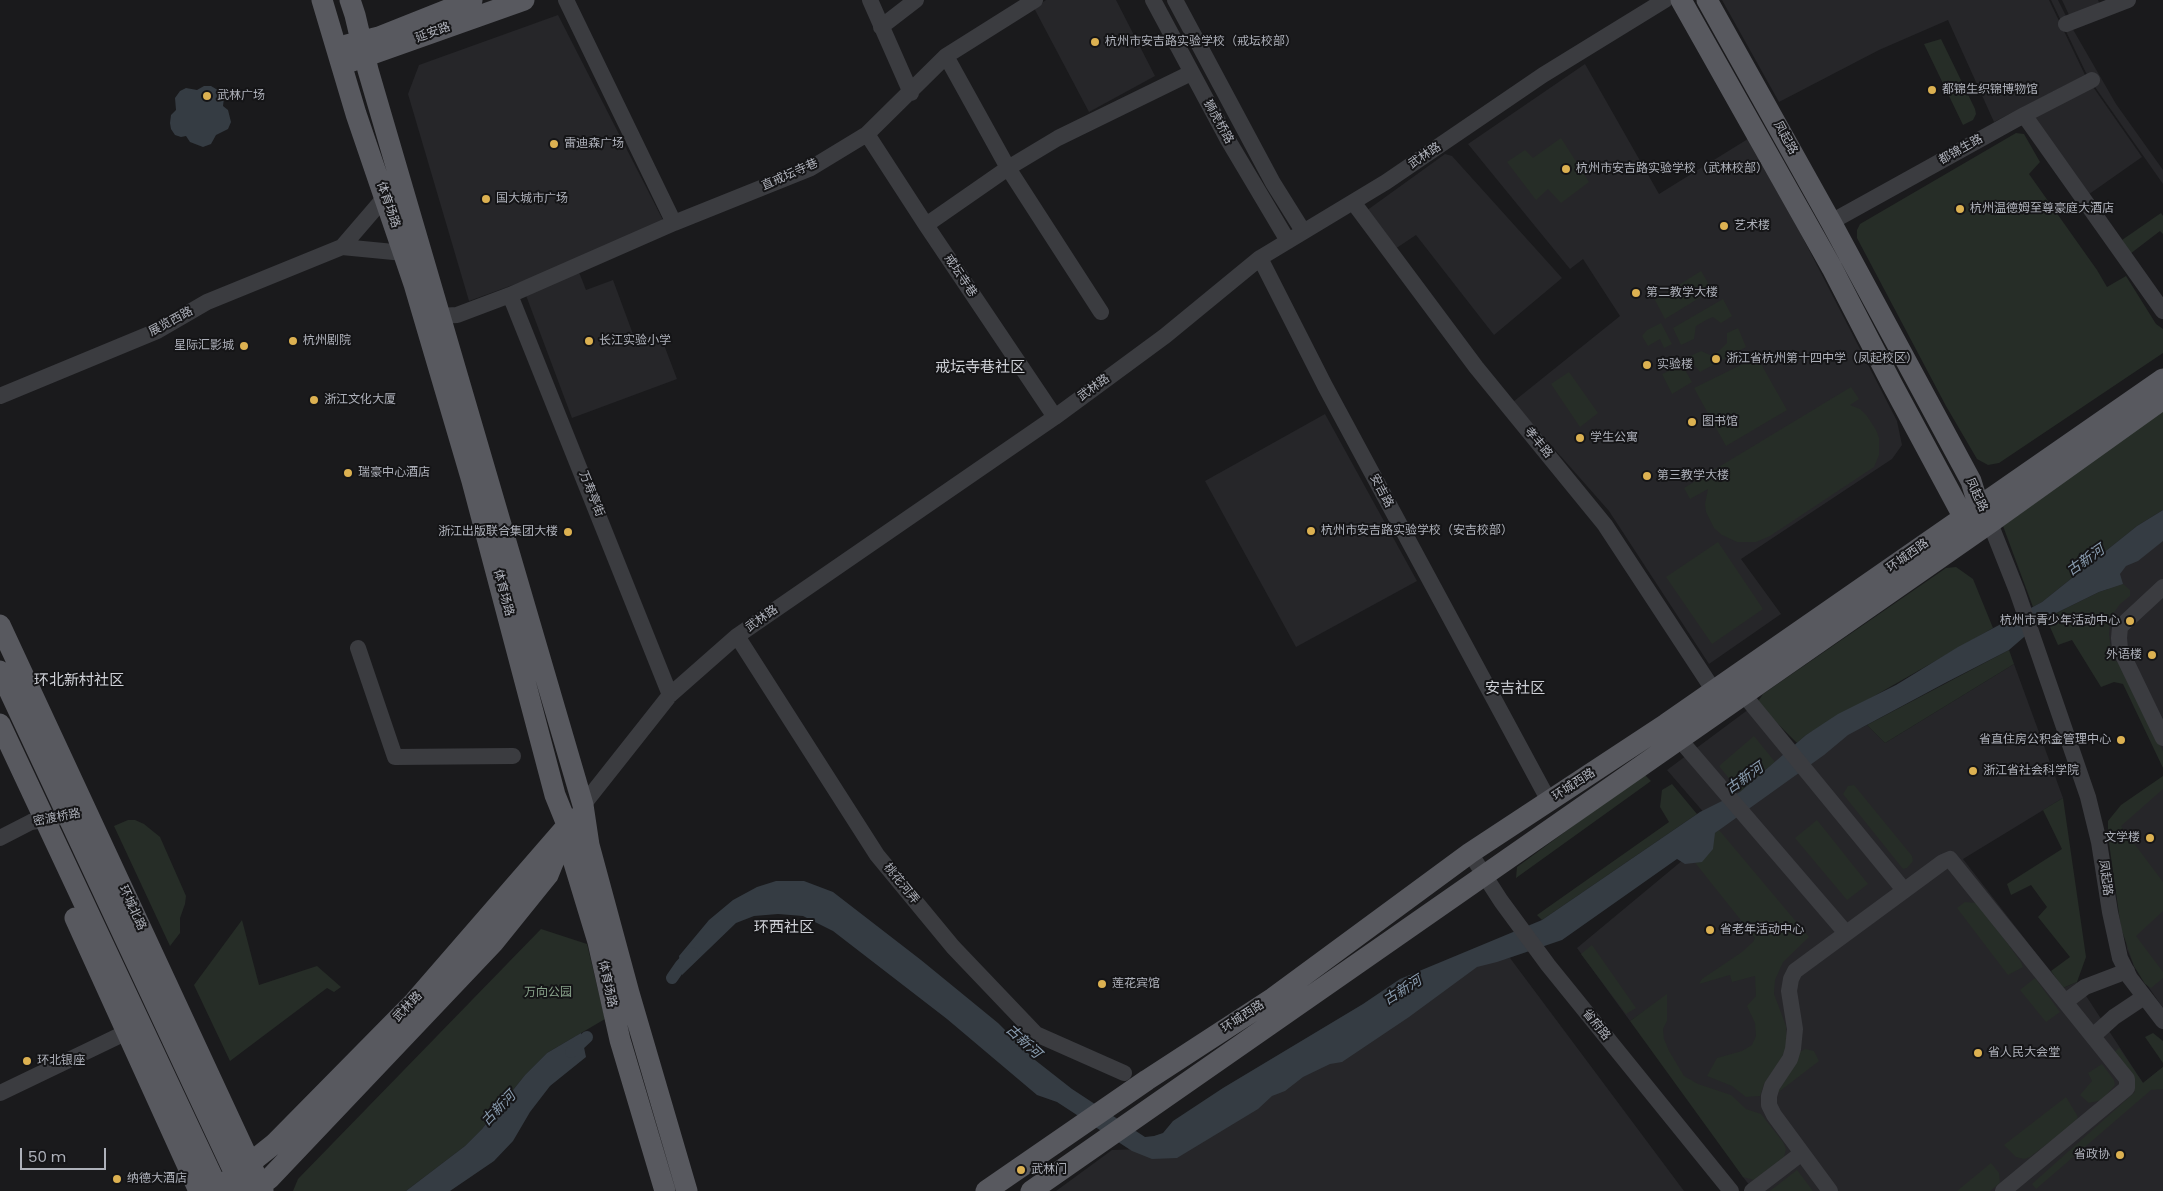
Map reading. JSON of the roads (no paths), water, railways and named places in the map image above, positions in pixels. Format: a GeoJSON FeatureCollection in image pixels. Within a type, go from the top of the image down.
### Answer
{"type":"FeatureCollection","features":[{"type":"Feature","properties":{"kind":"main road","name":"体育场路"},"geometry":{"type":"LineString","coordinates":[[322,0],[356,114],[404,253],[494,560],[555,795],[568,826],[574,863],[598,942],[620,1040],[665,1191]]}},
{"type":"Feature","properties":{"kind":"main road","name":"体育场路"},"geometry":{"type":"LineString","coordinates":[[350,0],[439,316],[583,805],[589,845],[629,993],[687,1191]]}},
{"type":"Feature","properties":{"kind":"main road"},"geometry":{"type":"LineString","coordinates":[[363,49],[377,27],[449,0]]}},
{"type":"Feature","properties":{"kind":"main road","name":"延安路"},"geometry":{"type":"LineString","coordinates":[[363,49],[379,37],[472,0]]}},
{"type":"Feature","properties":{"kind":"main road","name":"延安路"},"geometry":{"type":"LineString","coordinates":[[340,56],[524,0]]}},
{"type":"Feature","properties":{"kind":"main road"},"geometry":{"type":"LineString","coordinates":[[1681,0],[1832,268],[1900,399],[1978,516]]}},
{"type":"Feature","properties":{"kind":"main road","name":"凤起路"},"geometry":{"type":"LineString","coordinates":[[1708,0],[1831,222],[1970,481],[1978,516]]}},
{"type":"Feature","properties":{"kind":"main road","name":"环城西路"},"geometry":{"type":"LineString","coordinates":[[1031,1191],[1484,874],[1744,695],[1978,516],[2163,379]]}},
{"type":"Feature","properties":{"kind":"main road","name":"环城西路"},"geometry":{"type":"LineString","coordinates":[[986,1191],[1072,1131],[1273,998],[1470,853],[1978,516],[2163,399]]}},
{"type":"Feature","properties":{"kind":"main road","name":"环城北路"},"geometry":{"type":"LineString","coordinates":[[0,625],[77,814]]}},
{"type":"Feature","properties":{"kind":"main road","name":"环城北路"},"geometry":{"type":"LineString","coordinates":[[0,671],[77,814],[251,1183]]}},
{"type":"Feature","properties":{"kind":"main road"},"geometry":{"type":"LineString","coordinates":[[0,724],[38,821],[127,1032],[213,1190]]}},
{"type":"Feature","properties":{"kind":"main road"},"geometry":{"type":"LineString","coordinates":[[0,754],[38,821],[213,1190]]}},
{"type":"Feature","properties":{"kind":"main road","name":"武林路"},"geometry":{"type":"LineString","coordinates":[[213,1190],[270,1178],[494,942],[548,875],[568,826],[583,805]]}},
{"type":"Feature","properties":{"kind":"street"},"geometry":{"type":"LineString","coordinates":[[566,0],[674,222]]}},
{"type":"Feature","properties":{"kind":"street"},"geometry":{"type":"LineString","coordinates":[[870,0],[911,93]]}},
{"type":"Feature","properties":{"kind":"street"},"geometry":{"type":"LineString","coordinates":[[881,27],[916,0]]}},
{"type":"Feature","properties":{"kind":"street","name":"直戒坛寺巷"},"geometry":{"type":"LineString","coordinates":[[439,316],[457,315],[510,295],[674,222],[810,168],[867,134],[911,93],[946,56],[1035,0]]}},
{"type":"Feature","properties":{"kind":"street","name":"狮虎桥路"},"geometry":{"type":"LineString","coordinates":[[1153,0],[1191,73],[1288,241]]}},
{"type":"Feature","properties":{"kind":"street","name":"狮虎桥路"},"geometry":{"type":"LineString","coordinates":[[1175,0],[1272,184],[1303,231]]}},
{"type":"Feature","properties":{"kind":"street","name":"武林路"},"geometry":{"type":"LineString","coordinates":[[583,805],[670,695],[737,636],[1056,417],[1165,336],[1260,258],[1386,182],[1543,75],[1665,0]]}},
{"type":"Feature","properties":{"kind":"street"},"geometry":{"type":"LineString","coordinates":[[2066,24],[2128,0]]}},
{"type":"Feature","properties":{"kind":"street"},"geometry":{"type":"LineString","coordinates":[[946,56],[1008,168],[1101,312]]}},
{"type":"Feature","properties":{"kind":"street"},"geometry":{"type":"LineString","coordinates":[[926,225],[1008,168],[1058,138],[1191,73]]}},
{"type":"Feature","properties":{"kind":"street","name":"都锦生路"},"geometry":{"type":"LineString","coordinates":[[1831,222],[2024,115],[2092,80]]}},
{"type":"Feature","properties":{"kind":"street"},"geometry":{"type":"LineString","coordinates":[[2024,115],[2163,311]]}},
{"type":"Feature","properties":{"kind":"street","name":"戒坛寺巷"},"geometry":{"type":"LineString","coordinates":[[867,134],[1056,417]]}},
{"type":"Feature","properties":{"kind":"street","name":"展览西路"},"geometry":{"type":"LineString","coordinates":[[0,396],[157,331],[206,302],[342,247],[385,197]]}},
{"type":"Feature","properties":{"kind":"street","name":"孝丰路"},"geometry":{"type":"LineString","coordinates":[[1353,202],[1476,367],[1606,524],[1714,691]]}},
{"type":"Feature","properties":{"kind":"street","name":"展览西路"},"geometry":{"type":"LineString","coordinates":[[342,247],[404,253]]}},
{"type":"Feature","properties":{"kind":"street","name":"安吉路"},"geometry":{"type":"LineString","coordinates":[[1260,258],[1324,386],[1549,801]]}},
{"type":"Feature","properties":{"kind":"street","name":"万寿亭街"},"geometry":{"type":"LineString","coordinates":[[510,295],[670,695]]}},
{"type":"Feature","properties":{"kind":"street","name":"凤起路"},"geometry":{"type":"LineString","coordinates":[[1978,516],[2020,600],[2088,797],[2100,842],[2112,922],[2120,958],[2144,997],[2163,1021]]}},
{"type":"Feature","properties":{"kind":"street"},"geometry":{"type":"LineString","coordinates":[[2163,587],[2120,627],[2119,638],[2120,649],[2163,738]]}},
{"type":"Feature","properties":{"kind":"street","name":"桃花河弄"},"geometry":{"type":"LineString","coordinates":[[737,636],[877,855],[953,947],[1036,1034],[1124,1073]]}},
{"type":"Feature","properties":{"kind":"street"},"geometry":{"type":"LineString","coordinates":[[358,648],[395,757],[513,756]]}},
{"type":"Feature","properties":{"kind":"street"},"geometry":{"type":"LineString","coordinates":[[1744,695],[1904,890]]}},
{"type":"Feature","properties":{"kind":"street"},"geometry":{"type":"LineString","coordinates":[[1680,740],[1846,933]]}},
{"type":"Feature","properties":{"kind":"street","name":"密渡桥路"},"geometry":{"type":"LineString","coordinates":[[0,838],[38,821],[77,814]]}},
{"type":"Feature","properties":{"kind":"street","name":"省府路"},"geometry":{"type":"LineString","coordinates":[[1470,853],[1501,902],[1548,965],[1731,1191]]}},
{"type":"Feature","properties":{"kind":"street"},"geometry":{"type":"LineString","coordinates":[[1830,1191],[1774,1115],[1769,1105],[1772,1086],[1790,1059],[1793,1049],[1795,1029],[1788,991],[1795,971],[1904,890],[1950,859],[2127,1079],[2127,1088],[2003,1191]]}},
{"type":"Feature","properties":{"kind":"street"},"geometry":{"type":"LineString","coordinates":[[2065,1002],[2085,987],[2127,971]]}},
{"type":"Feature","properties":{"kind":"street"},"geometry":{"type":"LineString","coordinates":[[2093,1036],[2114,1017],[2144,997]]}},
{"type":"Feature","properties":{"kind":"street"},"geometry":{"type":"LineString","coordinates":[[0,1093],[127,1032]]}},
{"type":"Feature","properties":{"kind":"street"},"geometry":{"type":"LineString","coordinates":[[1752,1191],[1802,1153]]}},
{"type":"Feature","properties":{"kind":"water"},"geometry":{"type":"Polygon","coordinates":[[[204,86],[211,86],[221,92],[224,98],[223,106],[228,110],[231,122],[228,129],[216,135],[211,144],[203,147],[190,142],[186,136],[175,135],[170,123],[171,115],[176,110],[175,98],[180,91],[186,88],[197,90],[204,86]]]}},
{"type":"Feature","properties":{"kind":"water"},"geometry":{"type":"Polygon","coordinates":[[[2163,510],[2163,541],[2138,561],[2126,566],[2120,574],[2123,584],[2099,592],[2046,618],[2009,650],[1848,735],[1824,755],[1715,833],[1713,849],[1702,862],[1685,864],[1677,859],[1562,940],[1477,967],[1409,1017],[1342,1062],[1330,1064],[1303,1077],[1285,1091],[1272,1096],[1258,1109],[1177,1158],[1152,1159],[1132,1151],[1057,1102],[1037,1095],[947,1019],[833,931],[803,916],[778,914],[754,916],[736,923],[682,975],[679,956],[709,920],[733,900],[757,887],[776,881],[804,881],[833,892],[921,960],[998,1023],[1035,1060],[1072,1089],[1145,1137],[1154,1136],[1163,1133],[1173,1121],[1223,1088],[1363,1004],[1400,979],[1542,920],[1700,812],[1740,792],[1806,735],[1838,714],[1896,685],[1958,647],[2042,602],[2137,526],[2163,510]]]}},
{"type":"Feature","properties":{"kind":"water"},"geometry":{"type":"Polygon","coordinates":[[[581,1033],[586,1057],[550,1086],[530,1112],[513,1141],[494,1161],[450,1191],[406,1191],[465,1146],[482,1129],[525,1075],[547,1053],[581,1033]]]}},
{"type":"Feature","properties":{"kind":"waterway","name":"古新河"},"geometry":{"type":"LineString","coordinates":[[672,978],[692,953]]}},
{"type":"Feature","properties":{"kind":"waterway","name":"古新河"},"geometry":{"type":"LineString","coordinates":[[571,1052],[587,1037]]}},
{"type":"Feature","properties":{"kind":"place","name":"杭州市安吉路实验学校（戒坛校部）"},"geometry":{"type":"Point","coordinates":[1095,42]}},
{"type":"Feature","properties":{"kind":"place","name":"都锦生织锦博物馆"},"geometry":{"type":"Point","coordinates":[1932,90]}},
{"type":"Feature","properties":{"kind":"place","name":"武林广场"},"geometry":{"type":"Point","coordinates":[207,96]}},
{"type":"Feature","properties":{"kind":"place","name":"雷迪森广场"},"geometry":{"type":"Point","coordinates":[554,144]}},
{"type":"Feature","properties":{"kind":"place","name":"杭州市安吉路实验学校（武林校部）"},"geometry":{"type":"Point","coordinates":[1566,169]}},
{"type":"Feature","properties":{"kind":"place","name":"国大城市广场"},"geometry":{"type":"Point","coordinates":[486,199]}},
{"type":"Feature","properties":{"kind":"place","name":"杭州温德姆至尊豪庭大酒店"},"geometry":{"type":"Point","coordinates":[1960,209]}},
{"type":"Feature","properties":{"kind":"place","name":"艺术楼"},"geometry":{"type":"Point","coordinates":[1724,226]}},
{"type":"Feature","properties":{"kind":"place","name":"第二教学大楼"},"geometry":{"type":"Point","coordinates":[1636,293]}},
{"type":"Feature","properties":{"kind":"place","name":"杭州剧院"},"geometry":{"type":"Point","coordinates":[293,341]}},
{"type":"Feature","properties":{"kind":"place","name":"长江实验小学"},"geometry":{"type":"Point","coordinates":[589,341]}},
{"type":"Feature","properties":{"kind":"place","name":"星际汇影城"},"geometry":{"type":"Point","coordinates":[244,346]}},
{"type":"Feature","properties":{"kind":"place","name":"浙江省杭州第十四中学（凤起校区）"},"geometry":{"type":"Point","coordinates":[1716,359]}},
{"type":"Feature","properties":{"kind":"place","name":"实验楼"},"geometry":{"type":"Point","coordinates":[1647,365]}},
{"type":"Feature","properties":{"kind":"place","name":"浙江文化大厦"},"geometry":{"type":"Point","coordinates":[314,400]}},
{"type":"Feature","properties":{"kind":"place","name":"图书馆"},"geometry":{"type":"Point","coordinates":[1692,422]}},
{"type":"Feature","properties":{"kind":"place","name":"学生公寓"},"geometry":{"type":"Point","coordinates":[1580,438]}},
{"type":"Feature","properties":{"kind":"place","name":"瑞豪中心酒店"},"geometry":{"type":"Point","coordinates":[348,473]}},
{"type":"Feature","properties":{"kind":"place","name":"第三教学大楼"},"geometry":{"type":"Point","coordinates":[1647,476]}},
{"type":"Feature","properties":{"kind":"place","name":"杭州市安吉路实验学校（安吉校部）"},"geometry":{"type":"Point","coordinates":[1311,531]}},
{"type":"Feature","properties":{"kind":"place","name":"浙江出版联合集团大楼"},"geometry":{"type":"Point","coordinates":[568,532]}},
{"type":"Feature","properties":{"kind":"place","name":"杭州市青少年活动中心"},"geometry":{"type":"Point","coordinates":[2130,621]}},
{"type":"Feature","properties":{"kind":"place","name":"外语楼"},"geometry":{"type":"Point","coordinates":[2152,655]}},
{"type":"Feature","properties":{"kind":"place","name":"省直住房公积金管理中心"},"geometry":{"type":"Point","coordinates":[2121,740]}},
{"type":"Feature","properties":{"kind":"place","name":"浙江省社会科学院"},"geometry":{"type":"Point","coordinates":[1973,771]}},
{"type":"Feature","properties":{"kind":"place","name":"文学楼"},"geometry":{"type":"Point","coordinates":[2150,838]}},
{"type":"Feature","properties":{"kind":"place","name":"省老年活动中心"},"geometry":{"type":"Point","coordinates":[1710,930]}},
{"type":"Feature","properties":{"kind":"place","name":"莲花宾馆"},"geometry":{"type":"Point","coordinates":[1102,984]}},
{"type":"Feature","properties":{"kind":"place","name":"省人民大会堂"},"geometry":{"type":"Point","coordinates":[1978,1053]}},
{"type":"Feature","properties":{"kind":"place","name":"环北银座"},"geometry":{"type":"Point","coordinates":[27,1061]}},
{"type":"Feature","properties":{"kind":"place","name":"省政协"},"geometry":{"type":"Point","coordinates":[2120,1155]}},
{"type":"Feature","properties":{"kind":"place","name":"武林门"},"geometry":{"type":"Point","coordinates":[1021,1170]}},
{"type":"Feature","properties":{"kind":"place","name":"纳德大酒店"},"geometry":{"type":"Point","coordinates":[117,1179]}},
{"type":"Feature","properties":{"kind":"district","name":"戒坛寺巷社区"},"geometry":{"type":"Point","coordinates":[980,368]}},
{"type":"Feature","properties":{"kind":"district","name":"环北新村社区"},"geometry":{"type":"Point","coordinates":[79,681]}},
{"type":"Feature","properties":{"kind":"district","name":"安吉社区"},"geometry":{"type":"Point","coordinates":[1515,689]}},
{"type":"Feature","properties":{"kind":"district","name":"环西社区"},"geometry":{"type":"Point","coordinates":[784,928]}},
{"type":"Feature","properties":{"kind":"park label","name":"万向公园"},"geometry":{"type":"Point","coordinates":[548,993]}}]}
